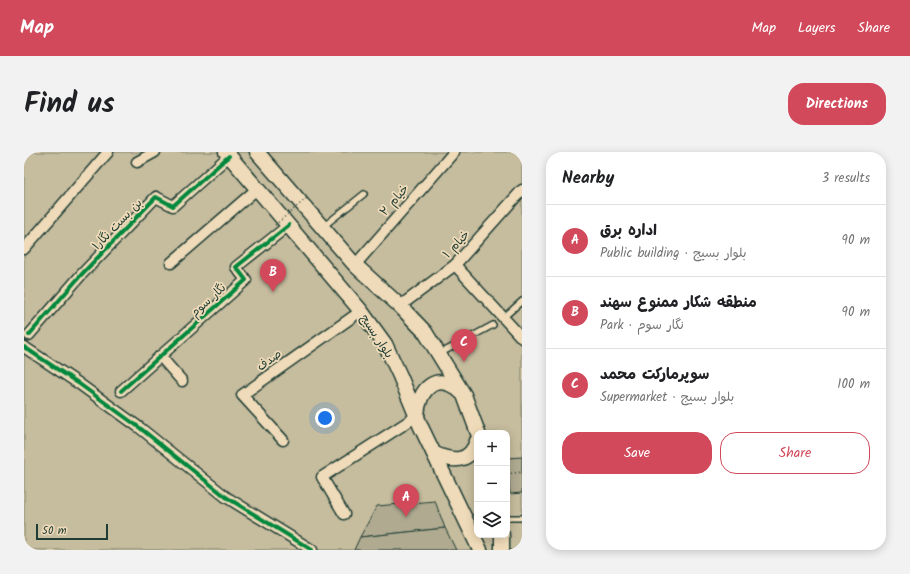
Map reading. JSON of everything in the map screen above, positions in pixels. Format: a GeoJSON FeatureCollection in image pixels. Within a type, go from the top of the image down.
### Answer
{"type":"FeatureCollection","features":[{"type":"Feature","properties":{"kind":"main road"},"geometry":{"type":"LineString","coordinates":[[257,152],[354,265],[400,306],[425,332],[464,395],[477,430]]}},
{"type":"Feature","properties":{"kind":"main road","name":"بلوار بسیج"},"geometry":{"type":"LineString","coordinates":[[227,154],[289,224],[361,311],[385,344],[416,416],[480,550]]}},
{"type":"Feature","properties":{"kind":"main road"},"geometry":{"type":"LineString","coordinates":[[416,416],[417,403],[421,394],[430,385],[443,382],[455,387],[464,395]]}},
{"type":"Feature","properties":{"kind":"main road"},"geometry":{"type":"LineString","coordinates":[[435,454],[451,460],[461,459],[469,456],[474,450]]}},
{"type":"Feature","properties":{"kind":"main road"},"geometry":{"type":"LineString","coordinates":[[502,538],[502,550]]}},
{"type":"Feature","properties":{"kind":"street"},"geometry":{"type":"LineString","coordinates":[[136,162],[154,152]]}},
{"type":"Feature","properties":{"kind":"street","name":"خیام ۲"},"geometry":{"type":"LineString","coordinates":[[354,265],[454,152]]}},
{"type":"Feature","properties":{"kind":"street"},"geometry":{"type":"LineString","coordinates":[[24,249],[105,153]]}},
{"type":"Feature","properties":{"kind":"street","name":"بن بست نگار۱"},"geometry":{"type":"LineString","coordinates":[[29,335],[81,275],[156,197],[173,206],[227,154]]}},
{"type":"Feature","properties":{"kind":"street"},"geometry":{"type":"LineString","coordinates":[[171,263],[258,188]]}},
{"type":"Feature","properties":{"kind":"street","name":"خیام ۱"},"geometry":{"type":"LineString","coordinates":[[400,306],[455,265],[522,190]]}},
{"type":"Feature","properties":{"kind":"street","name":"نگار سوم"},"geometry":{"type":"LineString","coordinates":[[121,391],[246,280],[236,267],[289,224]]}},
{"type":"Feature","properties":{"kind":"street"},"geometry":{"type":"LineString","coordinates":[[455,265],[502,319],[522,338]]}},
{"type":"Feature","properties":{"kind":"street","name":"صدف"},"geometry":{"type":"LineString","coordinates":[[283,440],[242,395],[361,311]]}},
{"type":"Feature","properties":{"kind":"street"},"geometry":{"type":"LineString","coordinates":[[24,348],[78,383],[140,428],[226,497],[312,550]]}},
{"type":"Feature","properties":{"kind":"street"},"geometry":{"type":"LineString","coordinates":[[160,356],[182,381]]}},
{"type":"Feature","properties":{"kind":"street"},"geometry":{"type":"LineString","coordinates":[[344,514],[322,477],[416,416]]}},
{"type":"Feature","properties":{"kind":"lane"},"geometry":{"type":"LineString","coordinates":[[321,228],[364,194]]}},
{"type":"Feature","properties":{"kind":"lane"},"geometry":{"type":"LineString","coordinates":[[502,319],[522,301]]}},
{"type":"Feature","properties":{"kind":"lane"},"geometry":{"type":"LineString","coordinates":[[440,354],[493,325]]}},
{"type":"Feature","properties":{"kind":"lane"},"geometry":{"type":"LineString","coordinates":[[510,518],[522,518]]}},
{"type":"Feature","properties":{"kind":"path"},"geometry":{"type":"LineString","coordinates":[[275,225],[307,198]]}},
{"type":"Feature","properties":{"kind":"path"},"geometry":{"type":"LineString","coordinates":[[510,474],[522,472]]}},
{"type":"Feature","properties":{"kind":"shaded area"},"geometry":{"type":"Polygon","coordinates":[[[24,152],[522,152],[522,550],[24,550],[24,152]]]}},
{"type":"Feature","properties":{"kind":"building"},"geometry":{"type":"Polygon","coordinates":[[[522,457],[522,493],[510,494],[510,458],[522,457]]]}},
{"type":"Feature","properties":{"kind":"building"},"geometry":{"type":"Polygon","coordinates":[[[435,501],[445,528],[360,537],[377,506],[435,501]]]}},
{"type":"Feature","properties":{"kind":"building"},"geometry":{"type":"Polygon","coordinates":[[[474,514],[474,521],[470,515],[474,514]]]}},
{"type":"Feature","properties":{"kind":"building"},"geometry":{"type":"Polygon","coordinates":[[[445,528],[456,550],[354,550],[360,537],[445,528]]]}},
{"type":"Feature","properties":{"kind":"cycle path"},"geometry":{"type":"LineString","coordinates":[[29,335],[81,275],[156,197],[173,206],[229,156]]}},
{"type":"Feature","properties":{"kind":"cycle path"},"geometry":{"type":"LineString","coordinates":[[121,391],[246,280],[236,267],[289,225]]}},
{"type":"Feature","properties":{"kind":"cycle path"},"geometry":{"type":"LineString","coordinates":[[24,347],[78,383],[140,428],[226,497],[312,550]]}},
{"type":"Feature","properties":{"kind":"place","name":"منطقه شکار ممنوع سهند"},"geometry":{"type":"Point","coordinates":[273,292]}},
{"type":"Feature","properties":{"kind":"place","name":"سوپرمارکت محمد"},"geometry":{"type":"Point","coordinates":[464,362]}},
{"type":"Feature","properties":{"kind":"place","name":"اداره برق"},"geometry":{"type":"Point","coordinates":[406,517]}}]}
